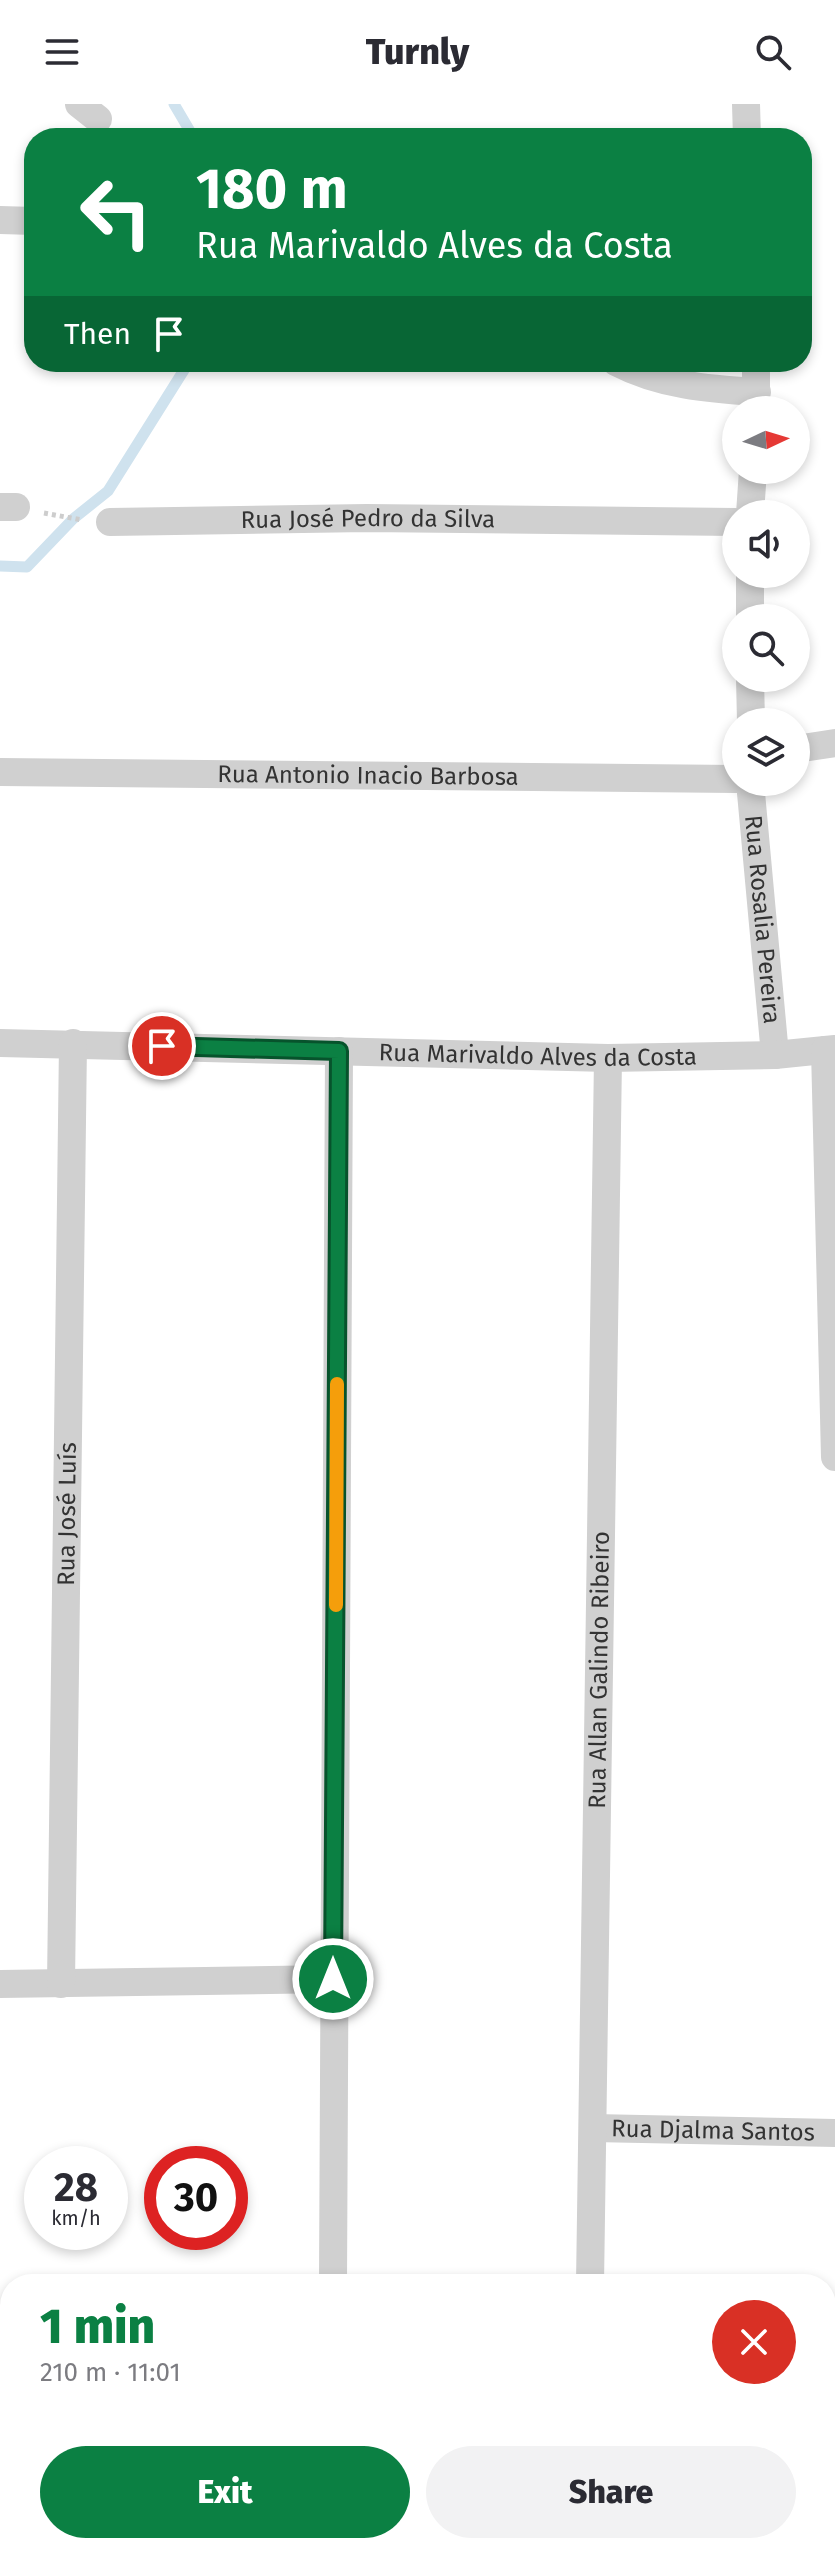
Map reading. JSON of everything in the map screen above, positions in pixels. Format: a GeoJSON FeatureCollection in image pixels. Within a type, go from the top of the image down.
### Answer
{"type":"FeatureCollection","features":[{"type":"Feature","properties":{"kind":"street"},"geometry":{"type":"LineString","coordinates":[[746,104],[747,128]]}},
{"type":"Feature","properties":{"kind":"street"},"geometry":{"type":"LineString","coordinates":[[0,220],[24,221]]}},
{"type":"Feature","properties":{"kind":"street"},"geometry":{"type":"LineString","coordinates":[[641,372],[664,381],[734,396]]}},
{"type":"Feature","properties":{"kind":"street"},"geometry":{"type":"LineString","coordinates":[[756,372],[756,396]]}},
{"type":"Feature","properties":{"kind":"street","name":"Rua José Pedro da Silva"},"geometry":{"type":"LineString","coordinates":[[110,522],[367,518],[722,522]]}},
{"type":"Feature","properties":{"kind":"street"},"geometry":{"type":"LineString","coordinates":[[810,747],[835,743]]}},
{"type":"Feature","properties":{"kind":"street","name":"Rua Antonio Inacio Barbosa"},"geometry":{"type":"LineString","coordinates":[[0,772],[722,779]]}},
{"type":"Feature","properties":{"kind":"street","name":"Rua Rosalia Pereira"},"geometry":{"type":"LineString","coordinates":[[751,796],[775,1055]]}},
{"type":"Feature","properties":{"kind":"street","name":"Rua Marivaldo Alves da Costa"},"geometry":{"type":"LineString","coordinates":[[0,1043],[608,1058],[775,1055],[830,1050]]}},
{"type":"Feature","properties":{"kind":"street","name":"Rua José Luís"},"geometry":{"type":"LineString","coordinates":[[61,1984],[73,1043]]}},
{"type":"Feature","properties":{"kind":"street"},"geometry":{"type":"LineString","coordinates":[[830,1050],[835,1457]]}},
{"type":"Feature","properties":{"kind":"street"},"geometry":{"type":"LineString","coordinates":[[333,2274],[339,1051]]}},
{"type":"Feature","properties":{"kind":"street","name":"Rua Allan Galindo Ribeiro"},"geometry":{"type":"LineString","coordinates":[[590,2274],[608,1058]]}},
{"type":"Feature","properties":{"kind":"street"},"geometry":{"type":"LineString","coordinates":[[0,1984],[333,1979]]}},
{"type":"Feature","properties":{"kind":"street","name":"Rua Djalma Santos"},"geometry":{"type":"LineString","coordinates":[[593,2128],[835,2133]]}},
{"type":"Feature","properties":{"kind":"path"},"geometry":{"type":"LineString","coordinates":[[8,507],[73,519],[110,522]]}},
{"type":"Feature","properties":{"kind":"waterway"},"geometry":{"type":"LineString","coordinates":[[174,104],[188,128]]}},
{"type":"Feature","properties":{"kind":"waterway"},"geometry":{"type":"LineString","coordinates":[[0,566],[27,567],[73,519],[108,491],[183,372]]}},
{"type":"Feature","properties":{"kind":"slow traffic"},"geometry":{"type":"LineString","coordinates":[[336,1605],[337,1384]]}},
{"type":"Feature","properties":{"kind":"route"},"geometry":{"type":"LineString","coordinates":[[162,1046],[339,1051],[333,1979]]}}]}
